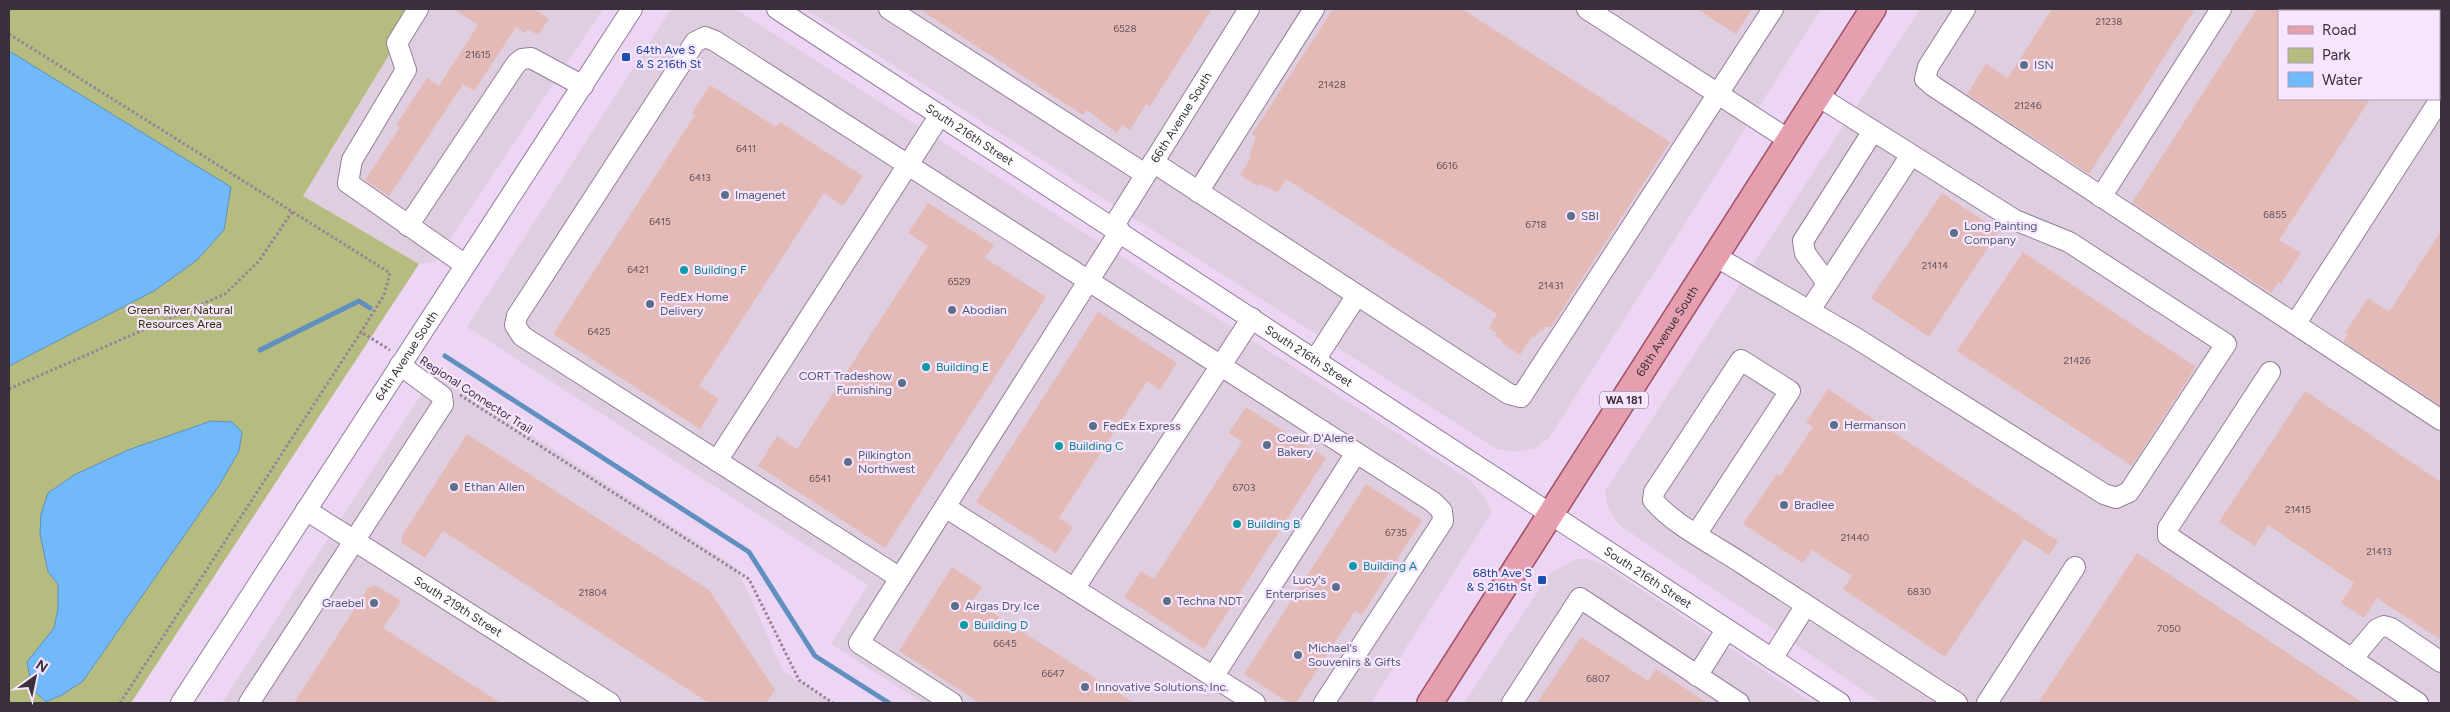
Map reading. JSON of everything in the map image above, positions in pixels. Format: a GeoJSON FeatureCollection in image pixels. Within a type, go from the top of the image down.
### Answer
{"type":"FeatureCollection","features":[{"type":"Feature","properties":{"kind":"main road","name":"68th Avenue South"},"geometry":{"type":"LineString","coordinates":[[1430,703],[1873,9]]}},
{"type":"Feature","properties":{"kind":"street"},"geometry":{"type":"LineString","coordinates":[[418,9],[397,43],[406,70],[352,160],[348,183],[464,264]]}},
{"type":"Feature","properties":{"kind":"street","name":"64th Avenue South"},"geometry":{"type":"LineString","coordinates":[[181,703],[464,264],[632,9]]}},
{"type":"Feature","properties":{"kind":"street","name":"South 216th Street"},"geometry":{"type":"LineString","coordinates":[[777,9],[1840,703]]}},
{"type":"Feature","properties":{"kind":"street"},"geometry":{"type":"LineString","coordinates":[[889,9],[1149,168],[1198,192],[1509,394],[1521,397],[1773,9]]}},
{"type":"Feature","properties":{"kind":"street","name":"66th Avenue South"},"geometry":{"type":"LineString","coordinates":[[952,703],[859,643],[1089,280],[1149,168],[1249,9]]}},
{"type":"Feature","properties":{"kind":"street"},"geometry":{"type":"LineString","coordinates":[[1198,192],[1314,9]]}},
{"type":"Feature","properties":{"kind":"street"},"geometry":{"type":"LineString","coordinates":[[1587,9],[1789,140]]}},
{"type":"Feature","properties":{"kind":"street"},"geometry":{"type":"LineString","coordinates":[[1965,9],[1928,67],[1925,79],[1933,86],[2441,420]]}},
{"type":"Feature","properties":{"kind":"street"},"geometry":{"type":"LineString","coordinates":[[2101,197],[2221,9]]}},
{"type":"Feature","properties":{"kind":"street"},"geometry":{"type":"LineString","coordinates":[[900,578],[522,336],[515,325],[522,308],[695,42],[705,37],[715,41],[1089,280],[1433,502],[1442,511],[1443,521],[1324,703]]}},
{"type":"Feature","properties":{"kind":"street"},"geometry":{"type":"LineString","coordinates":[[408,226],[516,64],[522,59],[531,58],[583,86]]}},
{"type":"Feature","properties":{"kind":"street"},"geometry":{"type":"LineString","coordinates":[[1715,256],[1810,310],[2104,494],[2116,498],[2129,492],[2226,344],[2069,242],[2015,220],[1818,96]]}},
{"type":"Feature","properties":{"kind":"street"},"geometry":{"type":"LineString","coordinates":[[2296,324],[2440,100]]}},
{"type":"Feature","properties":{"kind":"street"},"geometry":{"type":"LineString","coordinates":[[717,461],[940,115]]}},
{"type":"Feature","properties":{"kind":"street"},"geometry":{"type":"LineString","coordinates":[[1827,284],[1805,254],[1803,242],[1873,131]]}},
{"type":"Feature","properties":{"kind":"street"},"geometry":{"type":"LineString","coordinates":[[1810,310],[1911,154]]}},
{"type":"Feature","properties":{"kind":"street"},"geometry":{"type":"LineString","coordinates":[[1315,360],[1357,295]]}},
{"type":"Feature","properties":{"kind":"street"},"geometry":{"type":"LineString","coordinates":[[1074,589],[1252,318]]}},
{"type":"Feature","properties":{"kind":"street"},"geometry":{"type":"LineString","coordinates":[[1697,534],[1790,391],[1742,360],[1654,492],[1653,500],[1660,510],[1957,703]]}},
{"type":"Feature","properties":{"kind":"street"},"geometry":{"type":"LineString","coordinates":[[249,703],[443,404],[442,396],[402,362]]}},
{"type":"Feature","properties":{"kind":"street"},"geometry":{"type":"LineString","coordinates":[[2270,372],[2168,528],[2168,536],[2418,703]]}},
{"type":"Feature","properties":{"kind":"street"},"geometry":{"type":"LineString","coordinates":[[1213,677],[1356,453]]}},
{"type":"Feature","properties":{"kind":"street"},"geometry":{"type":"LineString","coordinates":[[945,507],[1255,703]]}},
{"type":"Feature","properties":{"kind":"street","name":"South 219th Street"},"geometry":{"type":"LineString","coordinates":[[306,510],[610,703]]}},
{"type":"Feature","properties":{"kind":"street"},"geometry":{"type":"LineString","coordinates":[[1986,703],[2075,567]]}},
{"type":"Feature","properties":{"kind":"street"},"geometry":{"type":"LineString","coordinates":[[1512,703],[1580,598],[1739,703]]}},
{"type":"Feature","properties":{"kind":"street"},"geometry":{"type":"LineString","coordinates":[[1772,659],[1806,605]]}},
{"type":"Feature","properties":{"kind":"street"},"geometry":{"type":"LineString","coordinates":[[2352,659],[2377,630],[2384,626],[2391,628],[2441,662]]}},
{"type":"Feature","properties":{"kind":"street"},"geometry":{"type":"LineString","coordinates":[[1697,676],[1726,630]]}},
{"type":"Feature","properties":{"kind":"path"},"geometry":{"type":"LineString","coordinates":[[9,34],[390,273],[384,295],[361,332],[120,703]]}},
{"type":"Feature","properties":{"kind":"path"},"geometry":{"type":"LineString","coordinates":[[9,389],[225,294],[259,261],[292,212]]}},
{"type":"Feature","properties":{"kind":"path","name":"Regional Connector Trail"},"geometry":{"type":"LineString","coordinates":[[361,332],[402,362]]}},
{"type":"Feature","properties":{"kind":"path","name":"Regional Connector Trail"},"geometry":{"type":"LineString","coordinates":[[455,391],[749,580],[799,680],[834,703]]}},
{"type":"Feature","properties":{"kind":"shaded area"},"geometry":{"type":"Polygon","coordinates":[[[417,9],[603,9],[435,262],[419,264],[303,196],[417,9]]]}},
{"type":"Feature","properties":{"kind":"shaded area"},"geometry":{"type":"Polygon","coordinates":[[[671,9],[735,9],[1470,480],[1484,496],[1492,512],[1371,703],[923,703],[831,644],[868,585],[467,327],[671,9]]]}},
{"type":"Feature","properties":{"kind":"shaded area"},"geometry":{"type":"Polygon","coordinates":[[[805,9],[1821,9],[1549,438],[1534,449],[1512,452],[1497,449],[805,9]]]}},
{"type":"Feature","properties":{"kind":"shaded area"},"geometry":{"type":"Polygon","coordinates":[[[1920,9],[2441,9],[2441,703],[1882,703],[1619,525],[1608,508],[1605,491],[1920,9]]]}},
{"type":"Feature","properties":{"kind":"shaded area"},"geometry":{"type":"Polygon","coordinates":[[[435,373],[737,568],[783,671],[833,703],[222,703],[435,373]]]}},
{"type":"Feature","properties":{"kind":"shaded area"},"geometry":{"type":"Polygon","coordinates":[[[1576,559],[1586,559],[1604,565],[1813,703],[1464,703],[1550,573],[1576,559]]]}},
{"type":"Feature","properties":{"kind":"green space","name":"Green River Natural Resources Area"},"geometry":{"type":"Polygon","coordinates":[[[9,9],[417,9],[303,196],[419,264],[131,703],[9,703],[9,9]]]}},
{"type":"Feature","properties":{"kind":"water"},"geometry":{"type":"Polygon","coordinates":[[[9,51],[231,187],[224,230],[197,260],[154,291],[9,366],[9,51]]]}},
{"type":"Feature","properties":{"kind":"water"},"geometry":{"type":"Polygon","coordinates":[[[211,421],[232,422],[242,432],[239,451],[220,484],[83,681],[62,695],[46,702],[32,689],[27,662],[54,628],[58,609],[58,584],[48,572],[40,534],[41,514],[48,493],[74,475],[128,450],[211,421]]]}},
{"type":"Feature","properties":{"kind":"building"},"geometry":{"type":"Polygon","coordinates":[[[454,9],[534,9],[549,19],[538,35],[528,29],[525,33],[516,27],[474,91],[463,84],[389,196],[365,180],[400,127],[396,125],[427,78],[439,86],[478,25],[454,9]]]}},
{"type":"Feature","properties":{"kind":"building"},"geometry":{"type":"Polygon","coordinates":[[[919,9],[1212,9],[1150,106],[1146,104],[1130,130],[1122,125],[1117,133],[1087,110],[1083,115],[919,9]]]}},
{"type":"Feature","properties":{"kind":"building"},"geometry":{"type":"Polygon","coordinates":[[[1333,9],[1462,9],[1670,142],[1551,327],[1545,327],[1542,332],[1540,330],[1534,338],[1532,336],[1520,355],[1502,343],[1503,341],[1495,336],[1497,333],[1489,328],[1497,314],[1286,179],[1278,192],[1260,184],[1258,186],[1240,175],[1252,156],[1249,155],[1256,137],[1252,134],[1333,9]]]}},
{"type":"Feature","properties":{"kind":"building"},"geometry":{"type":"Polygon","coordinates":[[[1697,9],[1752,9],[1736,34],[1697,9]]]}},
{"type":"Feature","properties":{"kind":"building"},"geometry":{"type":"Polygon","coordinates":[[[2052,9],[2195,9],[2089,174],[1967,94],[1986,64],[2008,78],[2052,9]]]}},
{"type":"Feature","properties":{"kind":"building"},"geometry":{"type":"Polygon","coordinates":[[[2257,9],[2279,9],[2278,100],[2369,100],[2279,240],[2301,253],[2281,284],[2278,282],[2271,293],[2132,203],[2257,9]]]}},
{"type":"Feature","properties":{"kind":"building","name":"Building F"},"geometry":{"type":"Polygon","coordinates":[[[710,85],[776,127],[780,122],[863,176],[843,206],[824,193],[699,386],[719,399],[700,429],[553,334],[695,115],[692,113],[710,85]]]}},
{"type":"Feature","properties":{"kind":"building"},"geometry":{"type":"Polygon","coordinates":[[[1942,193],[1999,231],[1929,337],[1871,298],[1942,193]]]}},
{"type":"Feature","properties":{"kind":"building","name":"Building E"},"geometry":{"type":"Polygon","coordinates":[[[928,203],[994,245],[985,258],[1046,297],[885,548],[758,466],[777,436],[797,449],[928,246],[908,233],[928,203]]]}},
{"type":"Feature","properties":{"kind":"building"},"geometry":{"type":"Polygon","coordinates":[[[2441,231],[2441,406],[2343,342],[2348,334],[2345,333],[2368,298],[2389,312],[2441,231]]]}},
{"type":"Feature","properties":{"kind":"building"},"geometry":{"type":"Polygon","coordinates":[[[2023,252],[2196,367],[2132,466],[1957,351],[2023,252]]]}},
{"type":"Feature","properties":{"kind":"building","name":"Building C"},"geometry":{"type":"Polygon","coordinates":[[[1098,312],[1177,363],[1160,390],[1147,381],[1059,518],[1073,527],[1056,553],[976,502],[1098,312]]]}},
{"type":"Feature","properties":{"kind":"building"},"geometry":{"type":"Polygon","coordinates":[[[1828,389],[2058,541],[2049,555],[2024,539],[1945,657],[1843,589],[1852,576],[1812,550],[1803,563],[1743,524],[1777,474],[1780,476],[1813,427],[1806,422],[1828,389]]]}},
{"type":"Feature","properties":{"kind":"building"},"geometry":{"type":"Polygon","coordinates":[[[2305,391],[2441,482],[2441,640],[2377,598],[2364,618],[2341,603],[2354,583],[2268,525],[2255,546],[2219,522],[2305,391]]]}},
{"type":"Feature","properties":{"kind":"building","name":"Building B"},"geometry":{"type":"Polygon","coordinates":[[[1246,407],[1326,458],[1204,649],[1124,597],[1141,571],[1154,579],[1242,442],[1229,433],[1246,407]]]}},
{"type":"Feature","properties":{"kind":"building"},"geometry":{"type":"Polygon","coordinates":[[[467,434],[709,590],[775,690],[766,703],[709,703],[443,531],[425,558],[401,542],[402,536],[467,434]]]}},
{"type":"Feature","properties":{"kind":"building","name":"Building A"},"geometry":{"type":"Polygon","coordinates":[[[1366,484],[1422,520],[1362,615],[1355,611],[1296,703],[1289,703],[1244,674],[1366,484]]]}},
{"type":"Feature","properties":{"kind":"building"},"geometry":{"type":"Polygon","coordinates":[[[2137,553],[2363,703],[2038,703],[2137,553]]]}},
{"type":"Feature","properties":{"kind":"building","name":"Building D"},"geometry":{"type":"Polygon","coordinates":[[[952,567],[982,587],[973,600],[1134,703],[980,703],[899,651],[952,567]]]}},
{"type":"Feature","properties":{"kind":"building"},"geometry":{"type":"Polygon","coordinates":[[[377,586],[401,601],[383,628],[501,703],[294,703],[368,588],[377,586]]]}},
{"type":"Feature","properties":{"kind":"building"},"geometry":{"type":"Polygon","coordinates":[[[1581,637],[1648,681],[1656,669],[1707,703],[1537,703],[1581,637]]]}},
{"type":"Feature","properties":{"kind":"waterway"},"geometry":{"type":"LineString","coordinates":[[260,350],[359,301],[370,308]]}},
{"type":"Feature","properties":{"kind":"waterway"},"geometry":{"type":"LineString","coordinates":[[445,356],[749,552],[815,656],[889,703]]}},
{"type":"Feature","properties":{"kind":"place","name":"64th Ave S & S 216th St"},"geometry":{"type":"Point","coordinates":[626,57]}},
{"type":"Feature","properties":{"kind":"place","name":"ISN"},"geometry":{"type":"Point","coordinates":[2024,65]}},
{"type":"Feature","properties":{"kind":"place","name":"Imagenet"},"geometry":{"type":"Point","coordinates":[725,195]}},
{"type":"Feature","properties":{"kind":"place","name":"SBI"},"geometry":{"type":"Point","coordinates":[1571,216]}},
{"type":"Feature","properties":{"kind":"place","name":"Long Painting Company"},"geometry":{"type":"Point","coordinates":[1954,233]}},
{"type":"Feature","properties":{"kind":"place","name":"Building F"},"geometry":{"type":"Point","coordinates":[684,270]}},
{"type":"Feature","properties":{"kind":"place","name":"FedEx Home Delivery"},"geometry":{"type":"Point","coordinates":[650,304]}},
{"type":"Feature","properties":{"kind":"place","name":"Abodian"},"geometry":{"type":"Point","coordinates":[952,310]}},
{"type":"Feature","properties":{"kind":"place","name":"Building E"},"geometry":{"type":"Point","coordinates":[926,367]}},
{"type":"Feature","properties":{"kind":"place","name":"CORT Tradeshow Furnishing"},"geometry":{"type":"Point","coordinates":[902,383]}},
{"type":"Feature","properties":{"kind":"place","name":"Hermanson"},"geometry":{"type":"Point","coordinates":[1834,425]}},
{"type":"Feature","properties":{"kind":"place","name":"FedEx Express"},"geometry":{"type":"Point","coordinates":[1093,426]}},
{"type":"Feature","properties":{"kind":"place","name":"Coeur D'Alene Bakery"},"geometry":{"type":"Point","coordinates":[1267,445]}},
{"type":"Feature","properties":{"kind":"place","name":"Building C"},"geometry":{"type":"Point","coordinates":[1059,446]}},
{"type":"Feature","properties":{"kind":"place","name":"Pilkington Northwest"},"geometry":{"type":"Point","coordinates":[848,462]}},
{"type":"Feature","properties":{"kind":"place","name":"Ethan Allen"},"geometry":{"type":"Point","coordinates":[454,487]}},
{"type":"Feature","properties":{"kind":"place","name":"Bradlee"},"geometry":{"type":"Point","coordinates":[1784,505]}},
{"type":"Feature","properties":{"kind":"place","name":"Building B"},"geometry":{"type":"Point","coordinates":[1237,524]}},
{"type":"Feature","properties":{"kind":"place","name":"Building A"},"geometry":{"type":"Point","coordinates":[1353,566]}},
{"type":"Feature","properties":{"kind":"place","name":"68th Ave S & S 216th St"},"geometry":{"type":"Point","coordinates":[1542,580]}},
{"type":"Feature","properties":{"kind":"place","name":"Lucy's Enterprises"},"geometry":{"type":"Point","coordinates":[1336,587]}},
{"type":"Feature","properties":{"kind":"place","name":"Techna NDT"},"geometry":{"type":"Point","coordinates":[1167,601]}},
{"type":"Feature","properties":{"kind":"place","name":"Graebel"},"geometry":{"type":"Point","coordinates":[374,603]}},
{"type":"Feature","properties":{"kind":"place","name":"Airgas Dry Ice"},"geometry":{"type":"Point","coordinates":[955,606]}},
{"type":"Feature","properties":{"kind":"place","name":"Building D"},"geometry":{"type":"Point","coordinates":[964,625]}},
{"type":"Feature","properties":{"kind":"place","name":"Michael's Souvenirs & Gifts"},"geometry":{"type":"Point","coordinates":[1298,655]}},
{"type":"Feature","properties":{"kind":"place","name":"Innovative Solutions, Inc."},"geometry":{"type":"Point","coordinates":[1085,687]}}]}
